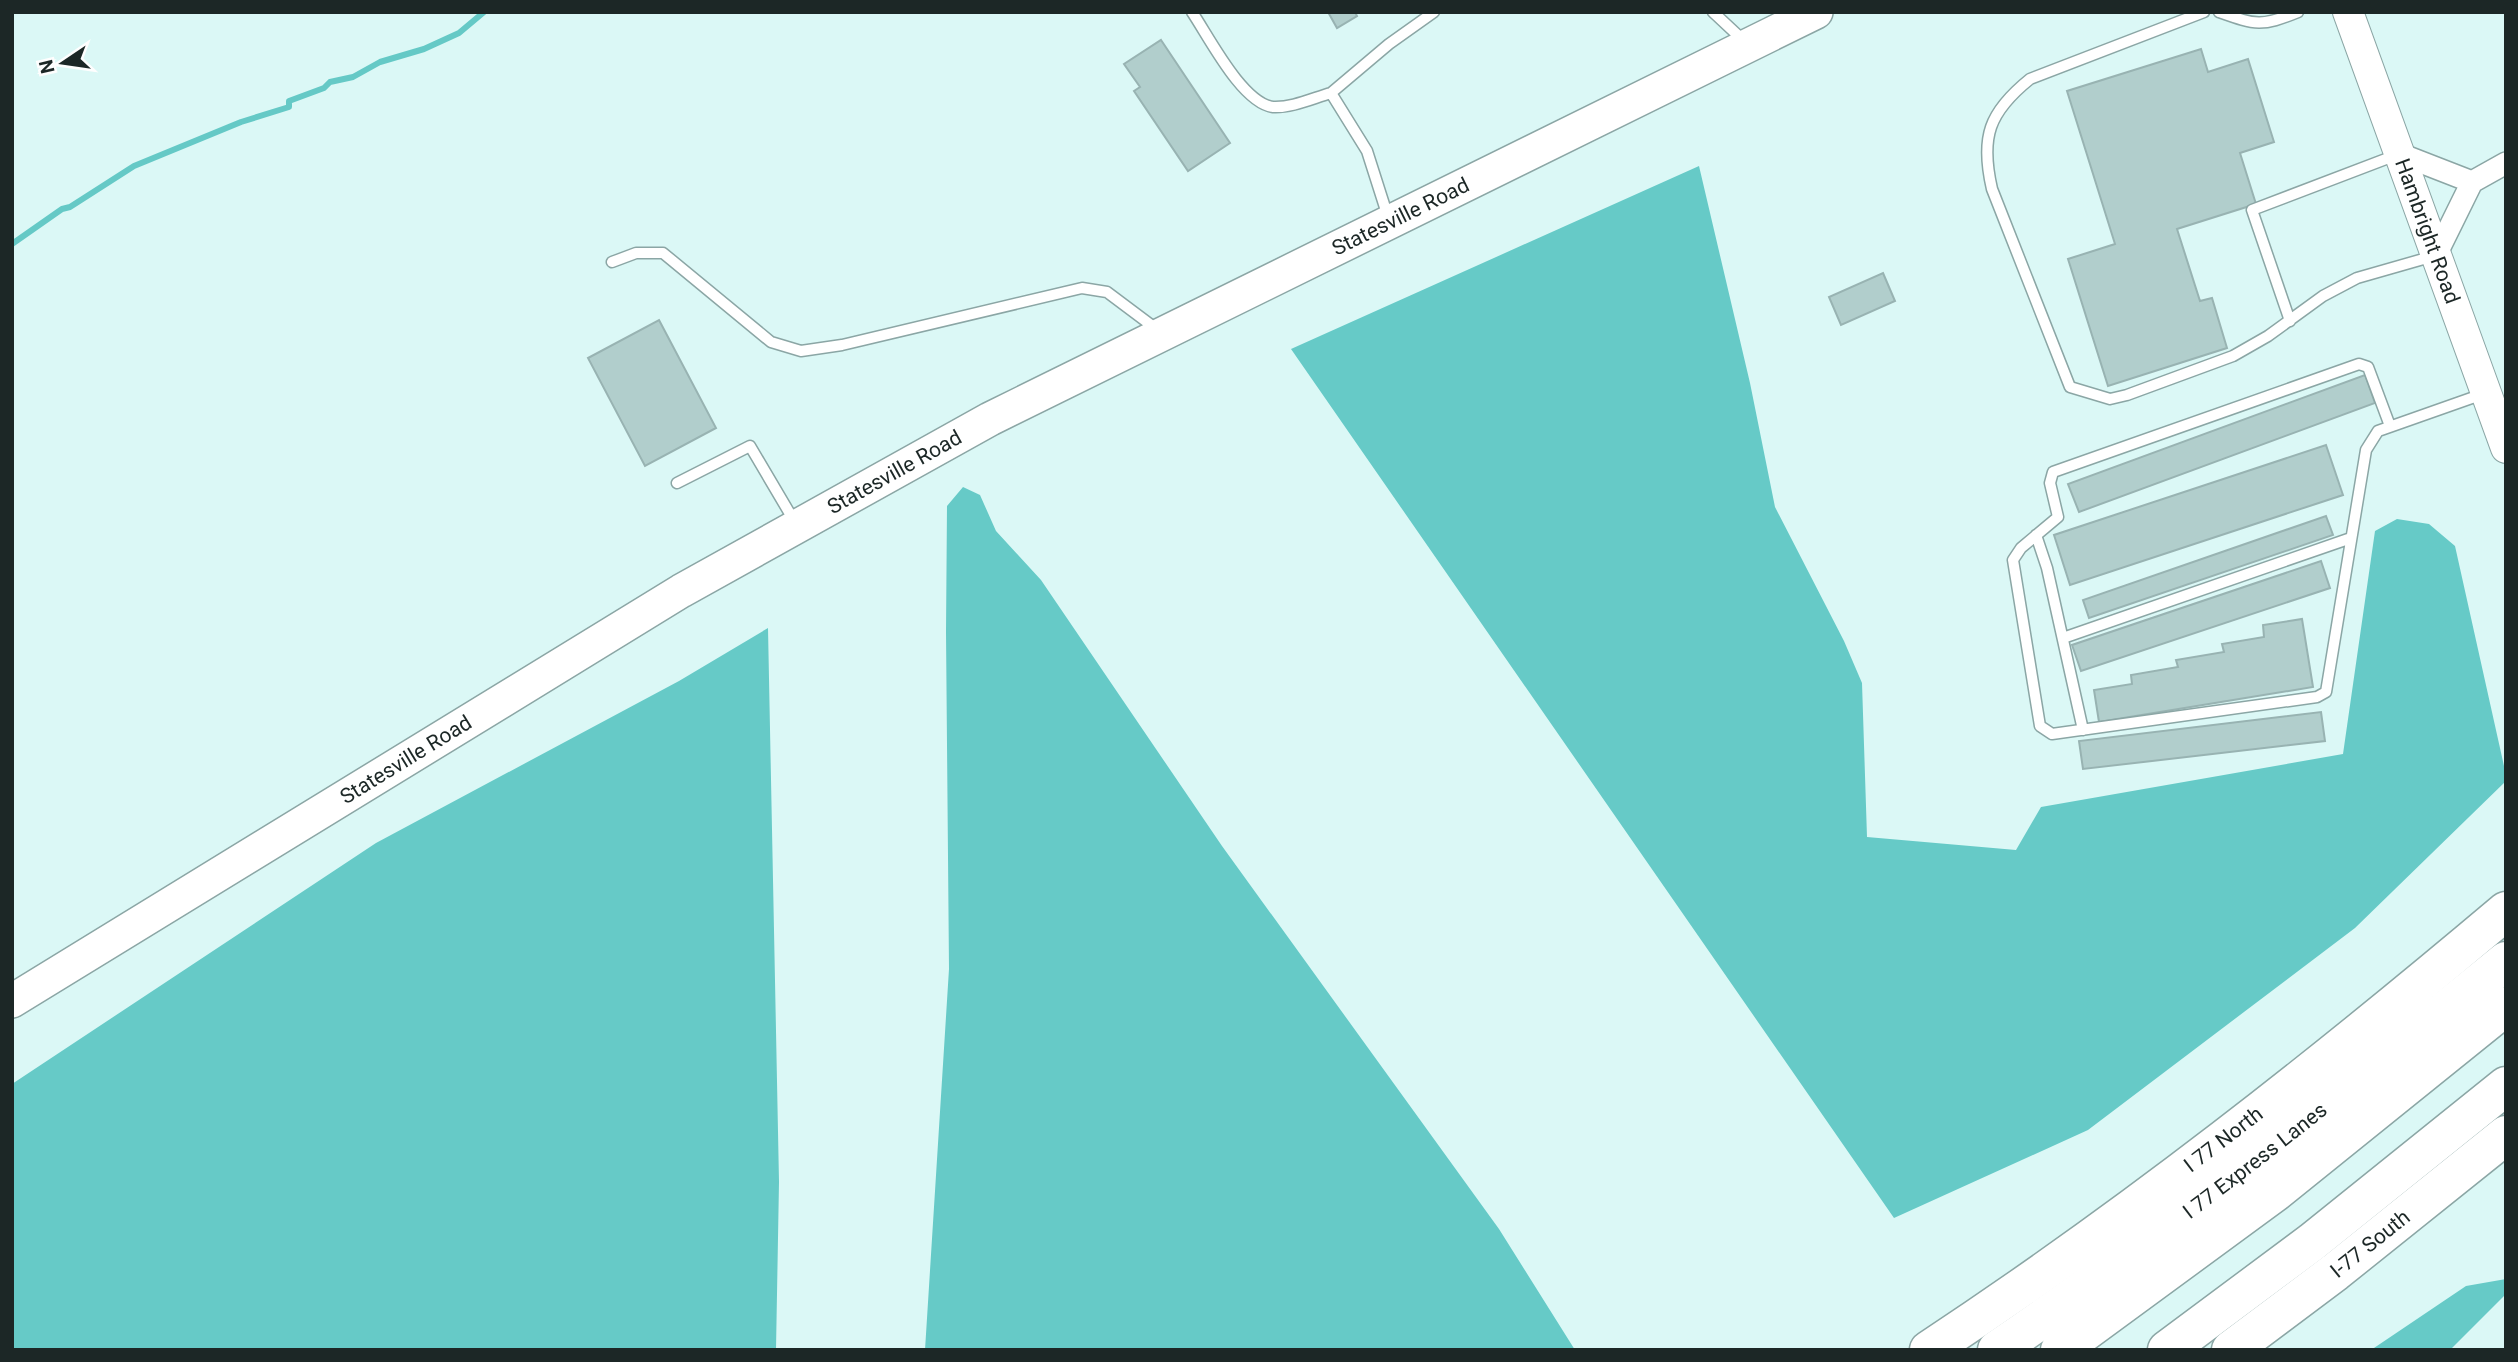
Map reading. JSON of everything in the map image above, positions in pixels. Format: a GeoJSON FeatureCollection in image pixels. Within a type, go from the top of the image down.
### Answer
{"type":"FeatureCollection","features":[{"type":"Feature","properties":{"kind":"highway","name":"I 77 North"},"geometry":{"type":"LineString","coordinates":[[1929,1350],[2060,1261],[2219,1142],[2506,911]]}},
{"type":"Feature","properties":{"kind":"highway","name":"I 77 Express Lanes"},"geometry":{"type":"LineString","coordinates":[[1997,1350],[2082,1292],[2253,1165],[2506,961]]}},
{"type":"Feature","properties":{"kind":"highway"},"geometry":{"type":"LineString","coordinates":[[2060,1350],[2274,1193],[2506,1006]]}},
{"type":"Feature","properties":{"kind":"highway"},"geometry":{"type":"LineString","coordinates":[[2107,1350],[2290,1214],[2506,1038]]}},
{"type":"Feature","properties":{"kind":"highway"},"geometry":{"type":"LineString","coordinates":[[2167,1350],[2312,1242],[2506,1086]]}},
{"type":"Feature","properties":{"kind":"highway","name":"I-77 South"},"geometry":{"type":"LineString","coordinates":[[2231,1350],[2335,1272],[2506,1135]]}},
{"type":"Feature","properties":{"kind":"main road","name":"Statesville Road"},"geometry":{"type":"LineString","coordinates":[[12,1001],[669,598],[990,419],[1816,12]]}},
{"type":"Feature","properties":{"kind":"main road","name":"Hambright Road"},"geometry":{"type":"LineString","coordinates":[[2348,12],[2506,448]]}},
{"type":"Feature","properties":{"kind":"street"},"geometry":{"type":"LineString","coordinates":[[2400,154],[2472,182]]}},
{"type":"Feature","properties":{"kind":"street"},"geometry":{"type":"LineString","coordinates":[[2436,255],[2472,182],[2506,163]]}},
{"type":"Feature","properties":{"kind":"lane"},"geometry":{"type":"LineString","coordinates":[[1192,12],[1244,90],[1263,104],[1274,107],[1296,104],[1331,93],[1389,44],[1434,12]]}},
{"type":"Feature","properties":{"kind":"lane"},"geometry":{"type":"LineString","coordinates":[[1713,12],[1748,46]]}},
{"type":"Feature","properties":{"kind":"lane"},"geometry":{"type":"LineString","coordinates":[[2204,12],[2031,79],[2013,92],[1998,113],[1987,137],[1986,161],[1992,189],[2070,387],[2110,399],[2127,395],[2233,356],[2290,321],[2323,296],[2357,278],[2436,255]]}},
{"type":"Feature","properties":{"kind":"lane"},"geometry":{"type":"LineString","coordinates":[[2219,12],[2256,24],[2268,24],[2298,12]]}},
{"type":"Feature","properties":{"kind":"lane"},"geometry":{"type":"LineString","coordinates":[[1331,93],[1367,151],[1389,222]]}},
{"type":"Feature","properties":{"kind":"lane"},"geometry":{"type":"LineString","coordinates":[[2290,321],[2252,210],[2400,154]]}},
{"type":"Feature","properties":{"kind":"lane"},"geometry":{"type":"LineString","coordinates":[[612,262],[636,253],[663,253],[772,342],[802,351],[842,345],[1082,288],[1107,292],[1163,333]]}},
{"type":"Feature","properties":{"kind":"lane"},"geometry":{"type":"LineString","coordinates":[[2390,426],[2368,367],[2359,364],[2053,472],[2050,483],[2058,517],[2021,548],[2013,560],[2040,726],[2052,734],[2316,697],[2326,692],[2366,450],[2378,431],[2486,393]]}},
{"type":"Feature","properties":{"kind":"lane"},"geometry":{"type":"LineString","coordinates":[[677,483],[750,446],[797,525]]}},
{"type":"Feature","properties":{"kind":"lane"},"geometry":{"type":"LineString","coordinates":[[2036,535],[2048,568],[2083,730]]}},
{"type":"Feature","properties":{"kind":"lane"},"geometry":{"type":"LineString","coordinates":[[2063,638],[2351,538]]}},
{"type":"Feature","properties":{"kind":"shaded area"},"geometry":{"type":"Polygon","coordinates":[[[1699,166],[1750,383],[1775,507],[1844,641],[1862,683],[1867,837],[2016,850],[2041,807],[2343,754],[2375,531],[2397,519],[2429,524],[2455,546],[2506,775],[2506,781],[2355,928],[2088,1130],[1894,1218],[1291,349],[1699,166]]]}},
{"type":"Feature","properties":{"kind":"shaded area"},"geometry":{"type":"Polygon","coordinates":[[[963,487],[980,495],[996,531],[1041,580],[1222,846],[1499,1229],[1575,1350],[925,1350],[949,969],[947,506],[963,487]]]}},
{"type":"Feature","properties":{"kind":"shaded area"},"geometry":{"type":"Polygon","coordinates":[[[768,628],[779,1182],[776,1350],[12,1350],[12,1084],[376,843],[679,681],[768,628]]]}},
{"type":"Feature","properties":{"kind":"shaded area"},"geometry":{"type":"Polygon","coordinates":[[[2506,1279],[2506,1294],[2450,1350],[2371,1350],[2466,1286],[2506,1279]]]}},
{"type":"Feature","properties":{"kind":"building"},"geometry":{"type":"Polygon","coordinates":[[[1328,12],[1355,12],[1357,16],[1337,28],[1328,12]]]}},
{"type":"Feature","properties":{"kind":"building"},"geometry":{"type":"Polygon","coordinates":[[[1161,40],[1230,143],[1188,171],[1134,91],[1140,87],[1124,64],[1161,40]]]}},
{"type":"Feature","properties":{"kind":"building"},"geometry":{"type":"Polygon","coordinates":[[[2201,49],[2208,72],[2248,59],[2274,142],[2240,153],[2256,204],[2177,229],[2200,301],[2212,298],[2227,348],[2108,386],[2068,259],[2115,244],[2067,91],[2201,49]]]}},
{"type":"Feature","properties":{"kind":"building"},"geometry":{"type":"Polygon","coordinates":[[[1883,273],[1895,301],[1841,325],[1829,297],[1883,273]]]}},
{"type":"Feature","properties":{"kind":"building"},"geometry":{"type":"Polygon","coordinates":[[[659,320],[716,428],[645,466],[588,358],[659,320]]]}},
{"type":"Feature","properties":{"kind":"building"},"geometry":{"type":"Polygon","coordinates":[[[2365,375],[2375,403],[2079,512],[2068,484],[2365,375]]]}},
{"type":"Feature","properties":{"kind":"building"},"geometry":{"type":"Polygon","coordinates":[[[2326,445],[2343,495],[2070,585],[2054,535],[2326,445]]]}},
{"type":"Feature","properties":{"kind":"building"},"geometry":{"type":"Polygon","coordinates":[[[2326,516],[2333,535],[2089,618],[2083,600],[2326,516]]]}},
{"type":"Feature","properties":{"kind":"building"},"geometry":{"type":"Polygon","coordinates":[[[2321,561],[2330,588],[2081,671],[2072,645],[2321,561]]]}},
{"type":"Feature","properties":{"kind":"building"},"geometry":{"type":"Polygon","coordinates":[[[2302,619],[2313,687],[2099,722],[2094,690],[2132,684],[2131,675],[2178,667],[2176,660],[2224,652],[2222,644],[2264,637],[2263,625],[2302,619]]]}},
{"type":"Feature","properties":{"kind":"building"},"geometry":{"type":"Polygon","coordinates":[[[2321,712],[2325,741],[2083,769],[2079,741],[2321,712]]]}},
{"type":"Feature","properties":{"kind":"waterway"},"geometry":{"type":"LineString","coordinates":[[12,244],[62,209],[70,207],[134,166],[241,122],[289,107],[289,101],[324,88],[330,82],[353,77],[380,62],[424,49],[459,33],[484,12]]}}]}
